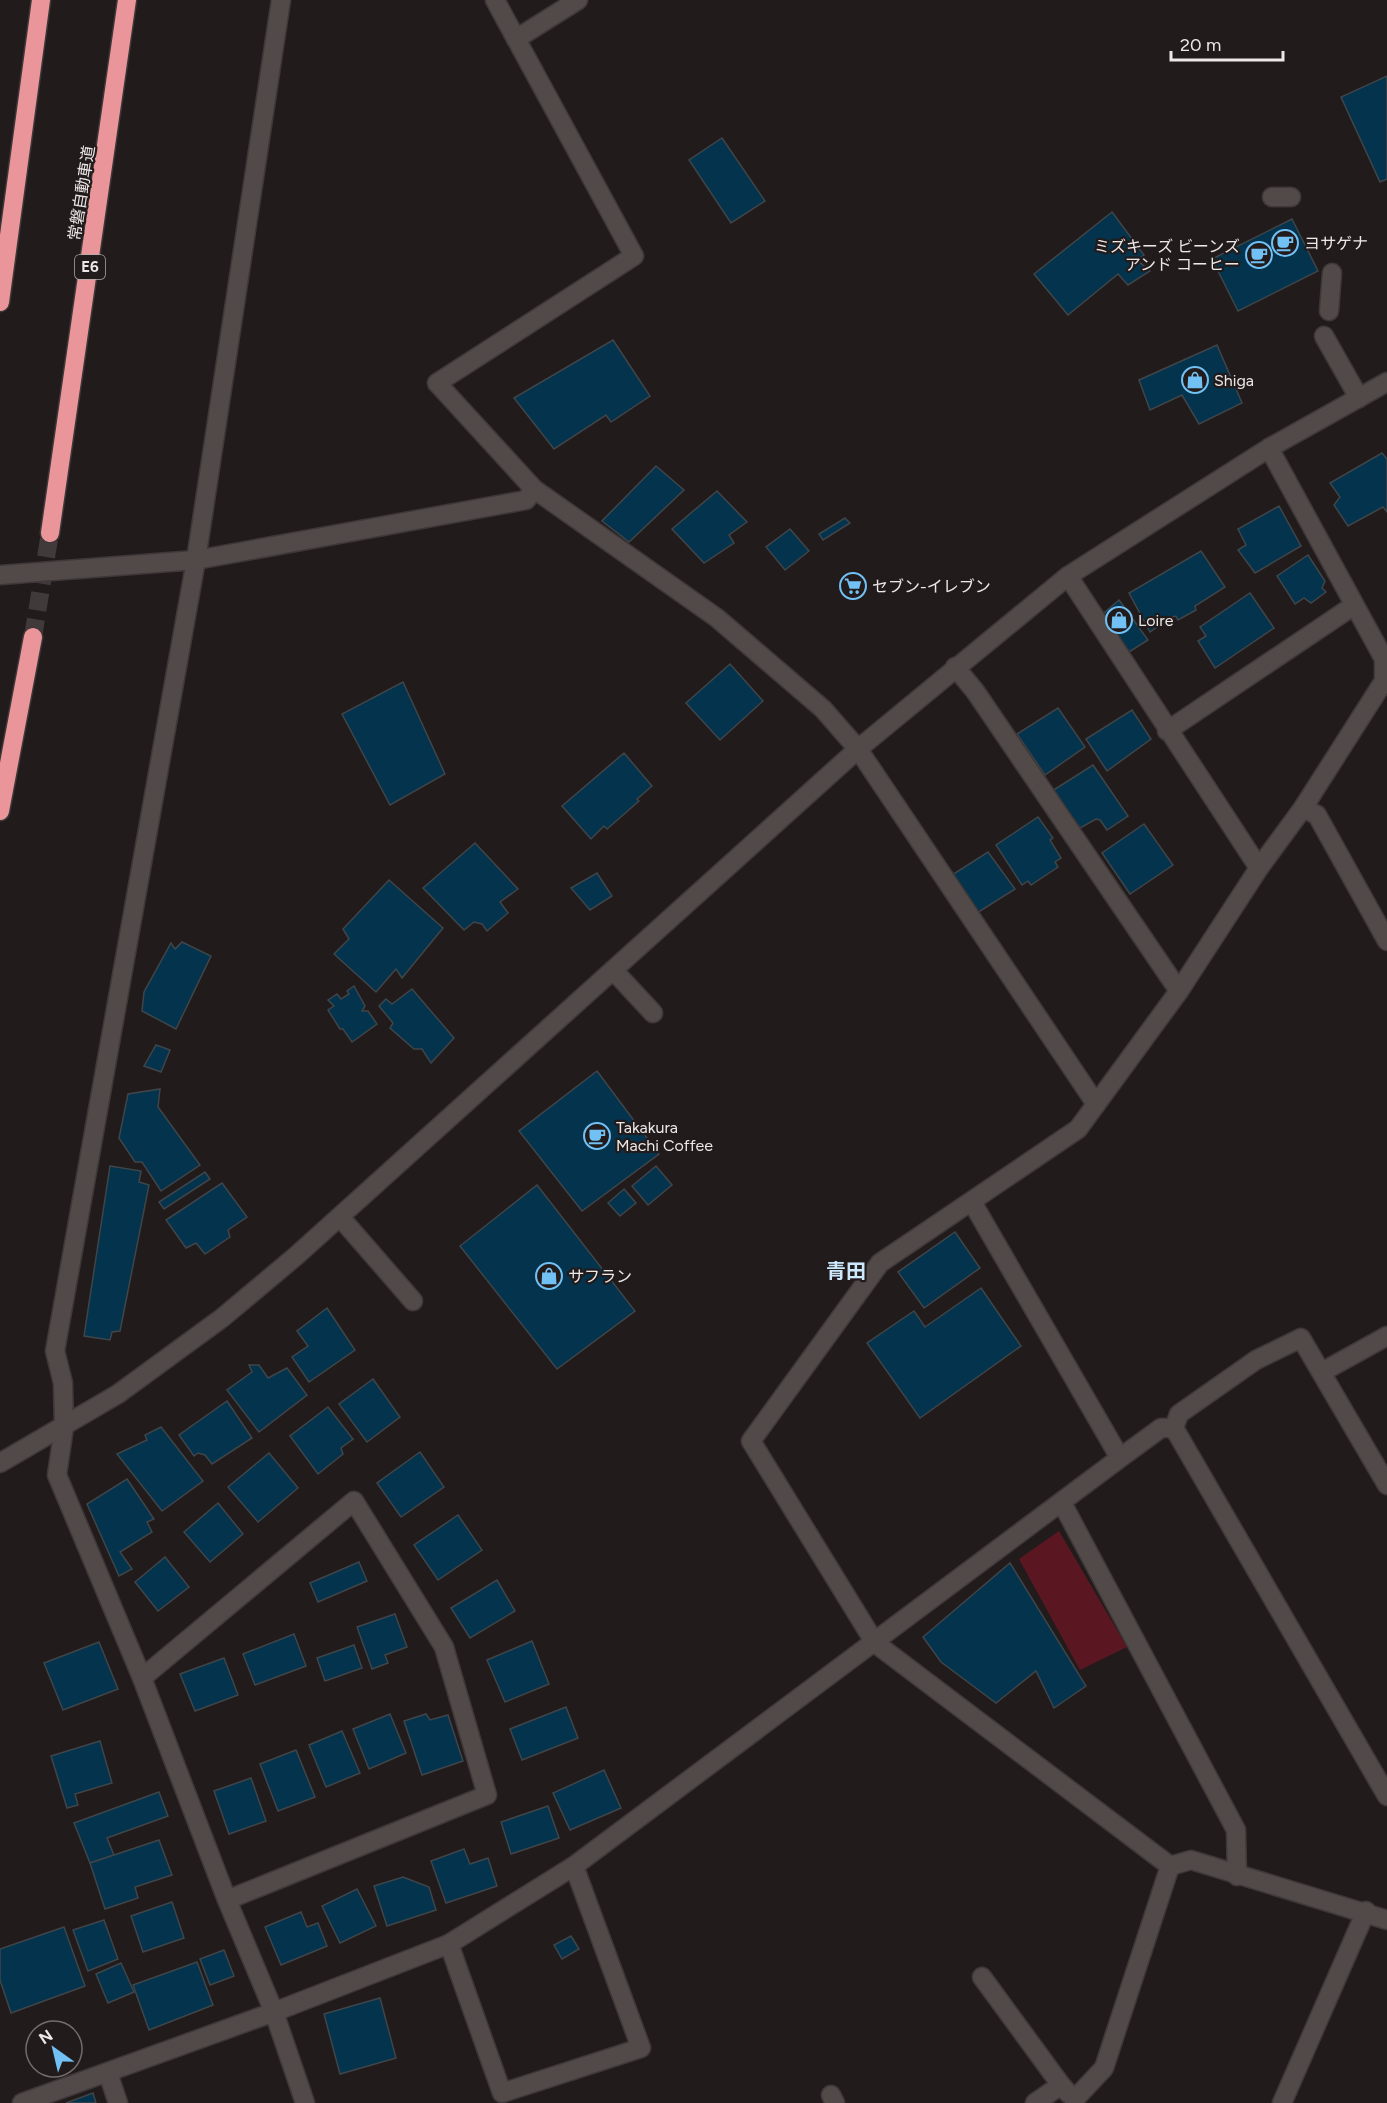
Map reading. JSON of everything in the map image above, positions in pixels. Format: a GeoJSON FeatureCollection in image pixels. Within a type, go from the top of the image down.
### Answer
{"type":"FeatureCollection","features":[{"type":"Feature","properties":{"kind":"highway"},"geometry":{"type":"LineString","coordinates":[[0,302],[41,0]]}},
{"type":"Feature","properties":{"kind":"highway","name":"常磐自動車道"},"geometry":{"type":"LineString","coordinates":[[50,533],[127,0]]}},
{"type":"Feature","properties":{"kind":"highway"},"geometry":{"type":"LineString","coordinates":[[0,811],[33,636]]}},
{"type":"Feature","properties":{"kind":"street"},"geometry":{"type":"LineString","coordinates":[[281,0],[196,560],[55,1351],[63,1383],[64,1427],[57,1475],[142,1678],[227,1900],[274,2012],[305,2103]]}},
{"type":"Feature","properties":{"kind":"street"},"geometry":{"type":"LineString","coordinates":[[495,0],[634,256],[437,383],[534,489],[717,618],[823,709],[858,749],[1096,1104]]}},
{"type":"Feature","properties":{"kind":"street"},"geometry":{"type":"LineString","coordinates":[[516,39],[578,0]]}},
{"type":"Feature","properties":{"kind":"street"},"geometry":{"type":"LineString","coordinates":[[1272,197],[1291,197]]}},
{"type":"Feature","properties":{"kind":"street"},"geometry":{"type":"LineString","coordinates":[[1329,311],[1332,273]]}},
{"type":"Feature","properties":{"kind":"street"},"geometry":{"type":"LineString","coordinates":[[1324,336],[1359,398]]}},
{"type":"Feature","properties":{"kind":"street"},"geometry":{"type":"LineString","coordinates":[[0,1463],[118,1394],[222,1318],[340,1217],[858,749],[1068,576],[1269,448],[1387,382]]}},
{"type":"Feature","properties":{"kind":"street"},"geometry":{"type":"LineString","coordinates":[[1170,1866],[875,1643],[751,1441],[880,1263],[1078,1128],[1179,991],[1259,868],[1303,808],[1384,681],[1384,659],[1353,606],[1269,448]]}},
{"type":"Feature","properties":{"kind":"street"},"geometry":{"type":"LineString","coordinates":[[0,575],[196,560],[526,500],[534,489]]}},
{"type":"Feature","properties":{"kind":"street"},"geometry":{"type":"LineString","coordinates":[[1068,576],[1167,731],[1259,868]]}},
{"type":"Feature","properties":{"kind":"street"},"geometry":{"type":"LineString","coordinates":[[1167,731],[1353,606]]}},
{"type":"Feature","properties":{"kind":"street"},"geometry":{"type":"LineString","coordinates":[[955,667],[975,691],[1179,991]]}},
{"type":"Feature","properties":{"kind":"street"},"geometry":{"type":"LineString","coordinates":[[1303,808],[1317,815],[1387,941]]}},
{"type":"Feature","properties":{"kind":"street"},"geometry":{"type":"LineString","coordinates":[[613,970],[653,1013]]}},
{"type":"Feature","properties":{"kind":"street"},"geometry":{"type":"LineString","coordinates":[[972,1202],[1120,1458]]}},
{"type":"Feature","properties":{"kind":"street"},"geometry":{"type":"LineString","coordinates":[[340,1217],[412,1301]]}},
{"type":"Feature","properties":{"kind":"street"},"geometry":{"type":"LineString","coordinates":[[1322,1372],[1387,1336]]}},
{"type":"Feature","properties":{"kind":"street"},"geometry":{"type":"LineString","coordinates":[[1387,1485],[1301,1338],[1256,1360],[1179,1414],[1174,1428],[1387,1796]]}},
{"type":"Feature","properties":{"kind":"street"},"geometry":{"type":"LineString","coordinates":[[22,2103],[274,2012],[449,1944],[574,1866],[1161,1428],[1174,1428]]}},
{"type":"Feature","properties":{"kind":"street"},"geometry":{"type":"LineString","coordinates":[[142,1678],[354,1501],[444,1647],[487,1795],[227,1900]]}},
{"type":"Feature","properties":{"kind":"street"},"geometry":{"type":"LineString","coordinates":[[1062,1503],[1236,1830],[1237,1876]]}},
{"type":"Feature","properties":{"kind":"street"},"geometry":{"type":"LineString","coordinates":[[1170,1866],[1191,1860],[1237,1876],[1366,1911],[1387,1920]]}},
{"type":"Feature","properties":{"kind":"street"},"geometry":{"type":"LineString","coordinates":[[449,1944],[502,2093],[641,2048],[574,1866]]}},
{"type":"Feature","properties":{"kind":"street"},"geometry":{"type":"LineString","coordinates":[[982,1977],[1061,2085],[1076,2101],[1104,2068],[1170,1866]]}},
{"type":"Feature","properties":{"kind":"street"},"geometry":{"type":"LineString","coordinates":[[1282,2103],[1366,1911]]}},
{"type":"Feature","properties":{"kind":"street"},"geometry":{"type":"LineString","coordinates":[[108,2073],[118,2103]]}},
{"type":"Feature","properties":{"kind":"street"},"geometry":{"type":"LineString","coordinates":[[1035,2103],[1061,2085]]}},
{"type":"Feature","properties":{"kind":"shaded area"},"geometry":{"type":"Polygon","coordinates":[[[1059,1531],[1127,1647],[1080,1670],[1019,1559],[1059,1531]]]}},
{"type":"Feature","properties":{"kind":"building"},"geometry":{"type":"Polygon","coordinates":[[[1387,76],[1387,179],[1380,182],[1341,97],[1387,76]]]}},
{"type":"Feature","properties":{"kind":"building"},"geometry":{"type":"Polygon","coordinates":[[[722,138],[765,201],[731,223],[689,160],[722,138]]]}},
{"type":"Feature","properties":{"kind":"building"},"geometry":{"type":"Polygon","coordinates":[[[1112,212],[1144,255],[1137,260],[1150,271],[1128,285],[1118,274],[1068,315],[1034,274],[1112,212]]]}},
{"type":"Feature","properties":{"kind":"building"},"geometry":{"type":"Polygon","coordinates":[[[1292,219],[1318,271],[1238,311],[1212,259],[1292,219]]]}},
{"type":"Feature","properties":{"kind":"building"},"geometry":{"type":"Polygon","coordinates":[[[613,340],[650,396],[611,422],[606,415],[554,449],[514,398],[613,340]]]}},
{"type":"Feature","properties":{"kind":"building"},"geometry":{"type":"Polygon","coordinates":[[[1217,345],[1242,403],[1199,424],[1182,395],[1150,410],[1139,380],[1217,345]]]}},
{"type":"Feature","properties":{"kind":"building"},"geometry":{"type":"Polygon","coordinates":[[[1382,453],[1387,459],[1387,512],[1383,507],[1348,526],[1334,505],[1340,497],[1330,483],[1382,453]]]}},
{"type":"Feature","properties":{"kind":"building"},"geometry":{"type":"Polygon","coordinates":[[[656,466],[684,490],[629,542],[602,521],[656,466]]]}},
{"type":"Feature","properties":{"kind":"building"},"geometry":{"type":"Polygon","coordinates":[[[717,491],[747,522],[729,535],[734,543],[704,563],[672,529],[717,491]]]}},
{"type":"Feature","properties":{"kind":"building"},"geometry":{"type":"Polygon","coordinates":[[[1279,506],[1301,546],[1255,573],[1238,550],[1246,545],[1238,529],[1279,506]]]}},
{"type":"Feature","properties":{"kind":"building"},"geometry":{"type":"Polygon","coordinates":[[[845,518],[850,523],[823,540],[819,534],[845,518]]]}},
{"type":"Feature","properties":{"kind":"building"},"geometry":{"type":"Polygon","coordinates":[[[790,529],[809,551],[785,570],[766,547],[790,529]]]}},
{"type":"Feature","properties":{"kind":"building"},"geometry":{"type":"Polygon","coordinates":[[[1201,551],[1225,587],[1195,606],[1196,610],[1178,620],[1176,616],[1172,617],[1150,632],[1129,593],[1201,551]]]}},
{"type":"Feature","properties":{"kind":"building"},"geometry":{"type":"Polygon","coordinates":[[[1308,555],[1325,581],[1322,588],[1326,592],[1311,603],[1304,598],[1295,604],[1277,576],[1308,555]]]}},
{"type":"Feature","properties":{"kind":"building"},"geometry":{"type":"Polygon","coordinates":[[[1250,593],[1274,628],[1215,668],[1198,641],[1206,636],[1200,627],[1250,593]]]}},
{"type":"Feature","properties":{"kind":"building"},"geometry":{"type":"Polygon","coordinates":[[[1119,600],[1148,640],[1129,652],[1103,614],[1119,600]]]}},
{"type":"Feature","properties":{"kind":"building"},"geometry":{"type":"Polygon","coordinates":[[[730,664],[763,701],[720,740],[686,703],[730,664]]]}},
{"type":"Feature","properties":{"kind":"building"},"geometry":{"type":"Polygon","coordinates":[[[403,682],[445,774],[390,805],[342,714],[403,682]]]}},
{"type":"Feature","properties":{"kind":"building"},"geometry":{"type":"Polygon","coordinates":[[[1058,708],[1085,747],[1045,775],[1017,734],[1058,708]]]}},
{"type":"Feature","properties":{"kind":"building"},"geometry":{"type":"Polygon","coordinates":[[[1132,710],[1151,739],[1107,771],[1086,739],[1132,710]]]}},
{"type":"Feature","properties":{"kind":"building"},"geometry":{"type":"Polygon","coordinates":[[[624,753],[652,786],[637,799],[639,801],[607,829],[604,826],[591,839],[562,806],[624,753]]]}},
{"type":"Feature","properties":{"kind":"building"},"geometry":{"type":"Polygon","coordinates":[[[1093,765],[1128,816],[1107,830],[1100,820],[1096,819],[1080,828],[1052,791],[1093,765]]]}},
{"type":"Feature","properties":{"kind":"building"},"geometry":{"type":"Polygon","coordinates":[[[1038,817],[1053,838],[1050,840],[1061,858],[1055,862],[1058,867],[1031,885],[1028,881],[1022,885],[996,845],[1038,817]]]}},
{"type":"Feature","properties":{"kind":"building"},"geometry":{"type":"Polygon","coordinates":[[[1144,824],[1173,865],[1130,894],[1102,853],[1144,824]]]}},
{"type":"Feature","properties":{"kind":"building"},"geometry":{"type":"Polygon","coordinates":[[[475,843],[518,889],[500,902],[508,913],[487,931],[482,924],[474,922],[464,930],[423,888],[475,843]]]}},
{"type":"Feature","properties":{"kind":"building"},"geometry":{"type":"Polygon","coordinates":[[[988,852],[1015,889],[977,913],[952,875],[988,852]]]}},
{"type":"Feature","properties":{"kind":"building"},"geometry":{"type":"Polygon","coordinates":[[[597,873],[612,896],[590,910],[571,888],[597,873]]]}},
{"type":"Feature","properties":{"kind":"building"},"geometry":{"type":"Polygon","coordinates":[[[389,880],[443,928],[402,978],[396,969],[376,992],[334,954],[349,939],[343,929],[389,880]]]}},
{"type":"Feature","properties":{"kind":"building"},"geometry":{"type":"Polygon","coordinates":[[[182,942],[211,956],[176,1029],[142,1011],[144,992],[171,943],[175,949],[182,942]]]}},
{"type":"Feature","properties":{"kind":"building"},"geometry":{"type":"Polygon","coordinates":[[[354,986],[365,1006],[362,1011],[368,1011],[377,1024],[352,1042],[328,1010],[334,1006],[328,1000],[337,994],[341,999],[349,994],[347,991],[354,986]]]}},
{"type":"Feature","properties":{"kind":"building"},"geometry":{"type":"Polygon","coordinates":[[[412,989],[454,1038],[431,1063],[422,1049],[414,1049],[390,1028],[393,1023],[379,1006],[386,999],[392,1004],[412,989]]]}},
{"type":"Feature","properties":{"kind":"building"},"geometry":{"type":"Polygon","coordinates":[[[156,1045],[170,1050],[161,1072],[144,1066],[156,1045]]]}},
{"type":"Feature","properties":{"kind":"building"},"geometry":{"type":"Polygon","coordinates":[[[597,1071],[659,1154],[582,1211],[519,1131],[597,1071]]]}},
{"type":"Feature","properties":{"kind":"building"},"geometry":{"type":"Polygon","coordinates":[[[160,1089],[158,1107],[200,1165],[161,1191],[142,1162],[135,1162],[119,1138],[128,1094],[160,1089]]]}},
{"type":"Feature","properties":{"kind":"building"},"geometry":{"type":"Polygon","coordinates":[[[110,1166],[141,1171],[139,1182],[149,1185],[120,1331],[112,1332],[110,1340],[84,1336],[110,1166]]]}},
{"type":"Feature","properties":{"kind":"building"},"geometry":{"type":"Polygon","coordinates":[[[656,1166],[672,1185],[648,1205],[632,1186],[656,1166]]]}},
{"type":"Feature","properties":{"kind":"building"},"geometry":{"type":"Polygon","coordinates":[[[205,1172],[210,1179],[164,1209],[159,1202],[205,1172]]]}},
{"type":"Feature","properties":{"kind":"building"},"geometry":{"type":"Polygon","coordinates":[[[222,1183],[247,1217],[228,1230],[230,1237],[205,1254],[196,1243],[186,1248],[166,1220],[222,1183]]]}},
{"type":"Feature","properties":{"kind":"building"},"geometry":{"type":"Polygon","coordinates":[[[537,1185],[635,1311],[557,1369],[460,1246],[537,1185]]]}},
{"type":"Feature","properties":{"kind":"building"},"geometry":{"type":"Polygon","coordinates":[[[624,1189],[636,1203],[620,1216],[608,1203],[624,1189]]]}},
{"type":"Feature","properties":{"kind":"building"},"geometry":{"type":"Polygon","coordinates":[[[955,1232],[980,1268],[924,1308],[898,1272],[955,1232]]]}},
{"type":"Feature","properties":{"kind":"building"},"geometry":{"type":"Polygon","coordinates":[[[981,1288],[1021,1346],[920,1418],[867,1343],[914,1311],[925,1327],[981,1288]]]}},
{"type":"Feature","properties":{"kind":"building"},"geometry":{"type":"Polygon","coordinates":[[[327,1308],[355,1350],[309,1382],[292,1357],[308,1346],[297,1331],[327,1308]]]}},
{"type":"Feature","properties":{"kind":"building"},"geometry":{"type":"Polygon","coordinates":[[[249,1365],[259,1365],[268,1378],[287,1368],[307,1395],[259,1432],[227,1390],[252,1372],[249,1365]]]}},
{"type":"Feature","properties":{"kind":"building"},"geometry":{"type":"Polygon","coordinates":[[[373,1379],[400,1417],[367,1442],[339,1404],[373,1379]]]}},
{"type":"Feature","properties":{"kind":"building"},"geometry":{"type":"Polygon","coordinates":[[[227,1401],[252,1438],[212,1464],[205,1455],[198,1453],[194,1456],[179,1435],[227,1401]]]}},
{"type":"Feature","properties":{"kind":"building"},"geometry":{"type":"Polygon","coordinates":[[[328,1407],[353,1439],[341,1448],[343,1454],[318,1474],[290,1436],[328,1407]]]}},
{"type":"Feature","properties":{"kind":"building"},"geometry":{"type":"Polygon","coordinates":[[[161,1427],[203,1481],[162,1511],[117,1454],[147,1440],[145,1435],[161,1427]]]}},
{"type":"Feature","properties":{"kind":"building"},"geometry":{"type":"Polygon","coordinates":[[[420,1452],[444,1487],[401,1517],[377,1483],[420,1452]]]}},
{"type":"Feature","properties":{"kind":"building"},"geometry":{"type":"Polygon","coordinates":[[[269,1453],[298,1488],[258,1522],[228,1487],[269,1453]]]}},
{"type":"Feature","properties":{"kind":"building"},"geometry":{"type":"Polygon","coordinates":[[[127,1479],[154,1519],[147,1522],[152,1532],[120,1552],[132,1569],[119,1576],[87,1504],[127,1479]]]}},
{"type":"Feature","properties":{"kind":"building"},"geometry":{"type":"Polygon","coordinates":[[[218,1503],[243,1534],[210,1562],[184,1532],[218,1503]]]}},
{"type":"Feature","properties":{"kind":"building"},"geometry":{"type":"Polygon","coordinates":[[[458,1515],[482,1550],[438,1580],[414,1545],[458,1515]]]}},
{"type":"Feature","properties":{"kind":"building"},"geometry":{"type":"Polygon","coordinates":[[[165,1557],[189,1587],[158,1611],[135,1582],[165,1557]]]}},
{"type":"Feature","properties":{"kind":"building"},"geometry":{"type":"Polygon","coordinates":[[[359,1562],[367,1581],[318,1602],[310,1583],[359,1562]]]}},
{"type":"Feature","properties":{"kind":"building"},"geometry":{"type":"Polygon","coordinates":[[[1010,1563],[1086,1686],[1054,1708],[1036,1671],[996,1703],[941,1662],[923,1637],[1010,1563]]]}},
{"type":"Feature","properties":{"kind":"building"},"geometry":{"type":"Polygon","coordinates":[[[497,1580],[515,1611],[470,1638],[451,1608],[497,1580]]]}},
{"type":"Feature","properties":{"kind":"building"},"geometry":{"type":"Polygon","coordinates":[[[395,1614],[407,1647],[385,1655],[388,1663],[372,1669],[357,1627],[395,1614]]]}},
{"type":"Feature","properties":{"kind":"building"},"geometry":{"type":"Polygon","coordinates":[[[294,1634],[306,1666],[255,1685],[243,1654],[294,1634]]]}},
{"type":"Feature","properties":{"kind":"building"},"geometry":{"type":"Polygon","coordinates":[[[532,1641],[549,1684],[505,1702],[487,1660],[532,1641]]]}},
{"type":"Feature","properties":{"kind":"building"},"geometry":{"type":"Polygon","coordinates":[[[99,1642],[118,1689],[63,1710],[44,1663],[99,1642]]]}},
{"type":"Feature","properties":{"kind":"building"},"geometry":{"type":"Polygon","coordinates":[[[354,1645],[362,1668],[325,1681],[317,1658],[354,1645]]]}},
{"type":"Feature","properties":{"kind":"building"},"geometry":{"type":"Polygon","coordinates":[[[224,1658],[238,1695],[195,1711],[180,1674],[224,1658]]]}},
{"type":"Feature","properties":{"kind":"building"},"geometry":{"type":"Polygon","coordinates":[[[566,1707],[578,1738],[522,1760],[510,1729],[566,1707]]]}},
{"type":"Feature","properties":{"kind":"building"},"geometry":{"type":"Polygon","coordinates":[[[390,1714],[406,1753],[369,1769],[353,1729],[390,1714]]]}},
{"type":"Feature","properties":{"kind":"building"},"geometry":{"type":"Polygon","coordinates":[[[426,1714],[430,1720],[448,1715],[463,1761],[422,1775],[404,1721],[426,1714]]]}},
{"type":"Feature","properties":{"kind":"building"},"geometry":{"type":"Polygon","coordinates":[[[342,1731],[360,1773],[326,1787],[309,1745],[342,1731]]]}},
{"type":"Feature","properties":{"kind":"building"},"geometry":{"type":"Polygon","coordinates":[[[100,1741],[112,1783],[75,1794],[78,1805],[67,1808],[51,1756],[100,1741]]]}},
{"type":"Feature","properties":{"kind":"building"},"geometry":{"type":"Polygon","coordinates":[[[296,1750],[315,1797],[278,1811],[260,1764],[296,1750]]]}},
{"type":"Feature","properties":{"kind":"building"},"geometry":{"type":"Polygon","coordinates":[[[604,1770],[621,1808],[570,1830],[553,1793],[604,1770]]]}},
{"type":"Feature","properties":{"kind":"building"},"geometry":{"type":"Polygon","coordinates":[[[251,1778],[266,1821],[229,1834],[214,1791],[251,1778]]]}},
{"type":"Feature","properties":{"kind":"building"},"geometry":{"type":"Polygon","coordinates":[[[159,1792],[168,1816],[107,1838],[114,1855],[90,1863],[74,1823],[159,1792]]]}},
{"type":"Feature","properties":{"kind":"building"},"geometry":{"type":"Polygon","coordinates":[[[548,1806],[559,1838],[511,1854],[501,1822],[548,1806]]]}},
{"type":"Feature","properties":{"kind":"building"},"geometry":{"type":"Polygon","coordinates":[[[159,1840],[172,1875],[135,1887],[138,1898],[105,1909],[90,1863],[159,1840]]]}},
{"type":"Feature","properties":{"kind":"building"},"geometry":{"type":"Polygon","coordinates":[[[464,1849],[470,1864],[488,1858],[497,1886],[446,1903],[431,1861],[464,1849]]]}},
{"type":"Feature","properties":{"kind":"building"},"geometry":{"type":"Polygon","coordinates":[[[403,1877],[429,1887],[436,1910],[387,1926],[374,1886],[403,1877]]]}},
{"type":"Feature","properties":{"kind":"building"},"geometry":{"type":"Polygon","coordinates":[[[357,1889],[376,1926],[340,1943],[322,1906],[357,1889]]]}},
{"type":"Feature","properties":{"kind":"building"},"geometry":{"type":"Polygon","coordinates":[[[172,1902],[184,1938],[143,1952],[131,1916],[172,1902]]]}},
{"type":"Feature","properties":{"kind":"building"},"geometry":{"type":"Polygon","coordinates":[[[301,1912],[307,1927],[318,1923],[327,1946],[281,1965],[265,1927],[301,1912]]]}},
{"type":"Feature","properties":{"kind":"building"},"geometry":{"type":"Polygon","coordinates":[[[104,1920],[118,1959],[88,1971],[73,1930],[104,1920]]]}},
{"type":"Feature","properties":{"kind":"building"},"geometry":{"type":"Polygon","coordinates":[[[64,1927],[85,1986],[11,2013],[0,1980],[0,1949],[64,1927]]]}},
{"type":"Feature","properties":{"kind":"building"},"geometry":{"type":"Polygon","coordinates":[[[571,1936],[579,1949],[562,1959],[554,1945],[571,1936]]]}},
{"type":"Feature","properties":{"kind":"building"},"geometry":{"type":"Polygon","coordinates":[[[224,1950],[234,1976],[210,1985],[200,1959],[224,1950]]]}},
{"type":"Feature","properties":{"kind":"building"},"geometry":{"type":"Polygon","coordinates":[[[197,1962],[213,2005],[149,2030],[133,1985],[197,1962]]]}},
{"type":"Feature","properties":{"kind":"building"},"geometry":{"type":"Polygon","coordinates":[[[121,1963],[134,1992],[108,2003],[96,1974],[121,1963]]]}},
{"type":"Feature","properties":{"kind":"building"},"geometry":{"type":"Polygon","coordinates":[[[380,1998],[396,2058],[340,2074],[324,2014],[380,1998]]]}},
{"type":"Feature","properties":{"kind":"building"},"geometry":{"type":"Polygon","coordinates":[[[93,2093],[96,2103],[66,2103],[93,2093]]]}},
{"type":"Feature","properties":{"kind":"tunnel"},"geometry":{"type":"LineString","coordinates":[[33,637],[50,533]]}},
{"type":"Feature","properties":{"kind":"place","name":"ヨサゲナ"},"geometry":{"type":"Point","coordinates":[1285,243]}},
{"type":"Feature","properties":{"kind":"place","name":"ミズキーズ ビーンズ アンド コーヒー"},"geometry":{"type":"Point","coordinates":[1259,255]}},
{"type":"Feature","properties":{"kind":"place","name":"Shiga"},"geometry":{"type":"Point","coordinates":[1195,380]}},
{"type":"Feature","properties":{"kind":"place","name":"セブン-イレブン"},"geometry":{"type":"Point","coordinates":[853,586]}},
{"type":"Feature","properties":{"kind":"place","name":"Loire"},"geometry":{"type":"Point","coordinates":[1119,620]}},
{"type":"Feature","properties":{"kind":"place","name":"Takakura Machi Coffee"},"geometry":{"type":"Point","coordinates":[597,1136]}},
{"type":"Feature","properties":{"kind":"place","name":"サフラン"},"geometry":{"type":"Point","coordinates":[549,1276]}},
{"type":"Feature","properties":{"kind":"district","name":"青田"},"geometry":{"type":"Point","coordinates":[846,1271]}}]}
